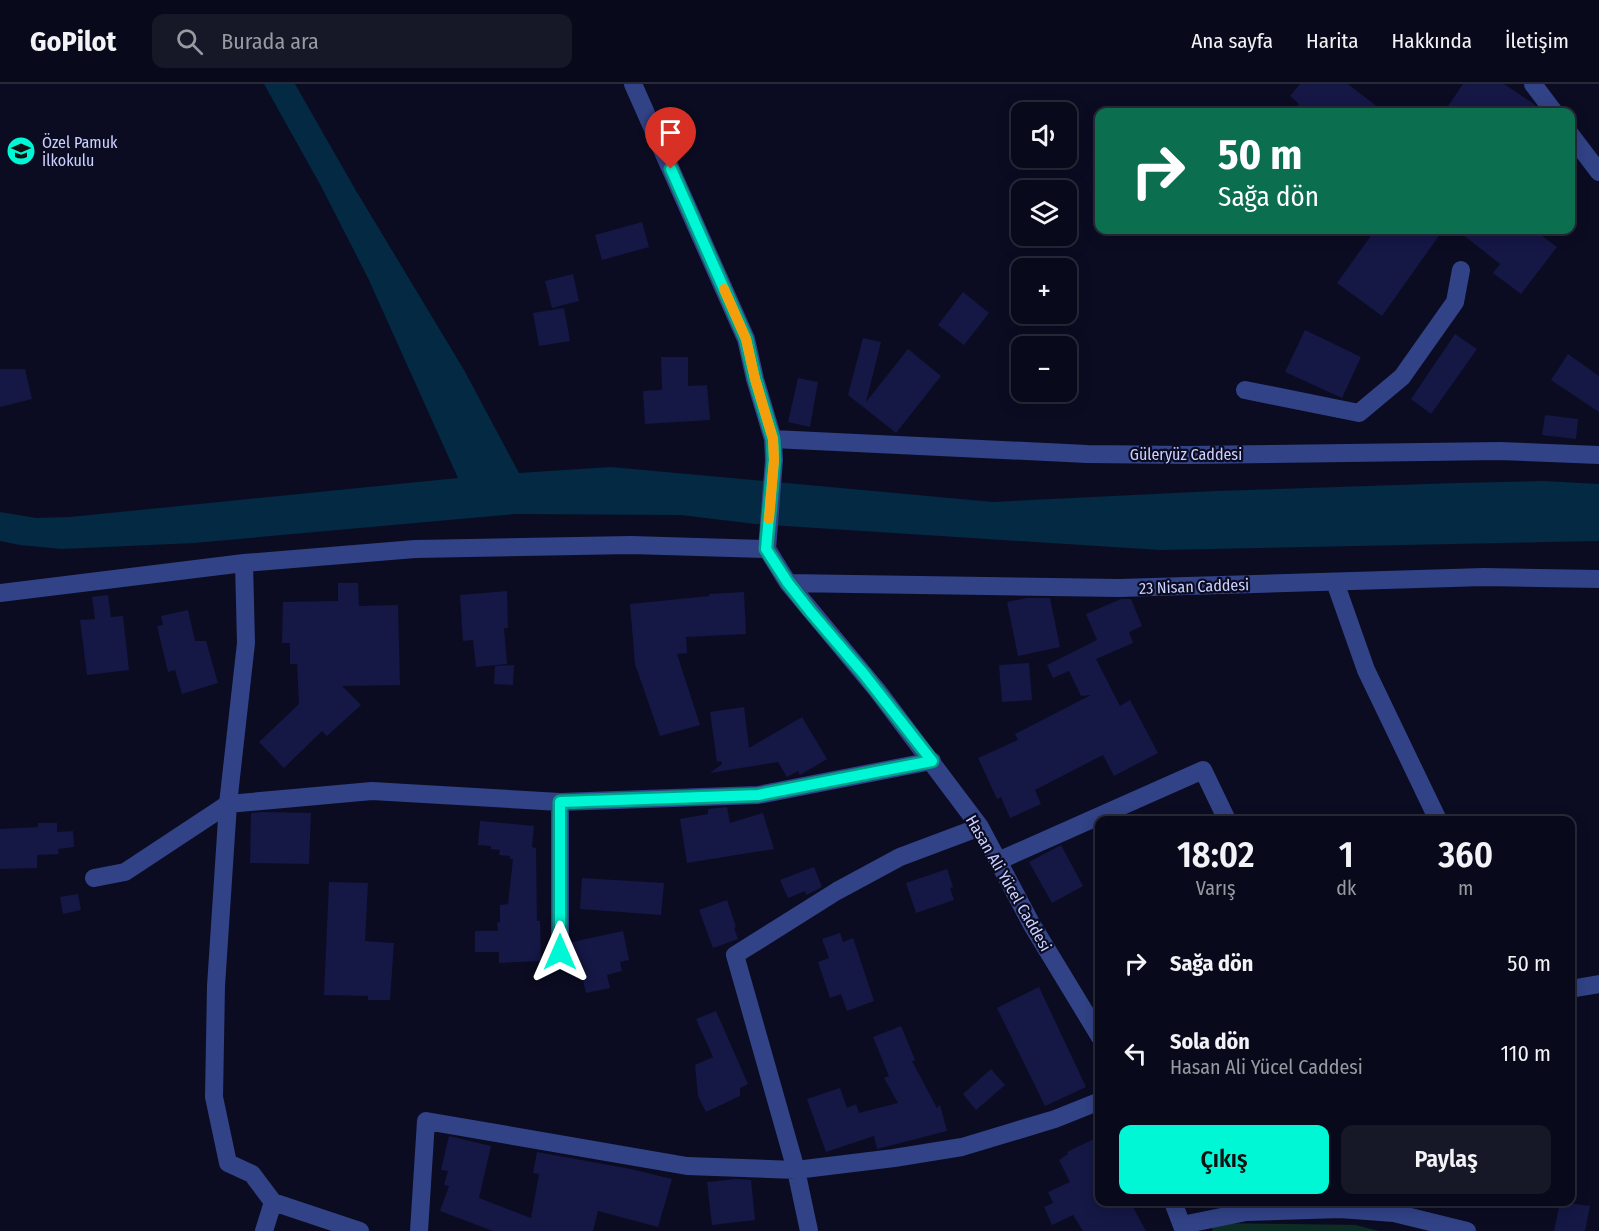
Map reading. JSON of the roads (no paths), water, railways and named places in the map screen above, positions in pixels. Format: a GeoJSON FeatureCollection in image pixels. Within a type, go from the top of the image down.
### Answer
{"type":"FeatureCollection","features":[{"type":"Feature","properties":{"kind":"street"},"geometry":{"type":"LineString","coordinates":[[0,593],[244,563],[415,549],[631,545],[766,549],[774,460],[773,439],[746,339],[633,84]]}},
{"type":"Feature","properties":{"kind":"street"},"geometry":{"type":"LineString","coordinates":[[1533,84],[1551,108]]}},
{"type":"Feature","properties":{"kind":"street"},"geometry":{"type":"LineString","coordinates":[[1575,141],[1599,172]]}},
{"type":"Feature","properties":{"kind":"street"},"geometry":{"type":"LineString","coordinates":[[1245,390],[1359,413],[1402,377],[1455,302],[1461,270]]}},
{"type":"Feature","properties":{"kind":"street","name":"Güleryüz Caddesi"},"geometry":{"type":"LineString","coordinates":[[773,439],[1098,454],[1500,451],[1599,454]]}},
{"type":"Feature","properties":{"kind":"street","name":"Hasan Ali Yücel Caddesi"},"geometry":{"type":"LineString","coordinates":[[766,549],[788,583],[863,673],[980,827],[1032,925],[1095,1028]]}},
{"type":"Feature","properties":{"kind":"street"},"geometry":{"type":"LineString","coordinates":[[244,563],[246,643],[228,804],[216,986],[214,1096],[228,1163],[252,1174],[273,1202],[360,1231]]}},
{"type":"Feature","properties":{"kind":"street","name":"23 Nisan Caddesi"},"geometry":{"type":"LineString","coordinates":[[788,583],[1119,588],[1484,577],[1599,579]]}},
{"type":"Feature","properties":{"kind":"street"},"geometry":{"type":"LineString","coordinates":[[1335,582],[1366,669],[1436,816]]}},
{"type":"Feature","properties":{"kind":"street"},"geometry":{"type":"LineString","coordinates":[[94,878],[125,872],[228,804],[372,791],[560,802],[758,795],[932,761]]}},
{"type":"Feature","properties":{"kind":"street"},"geometry":{"type":"LineString","coordinates":[[1099,816],[1203,770],[1225,816]]}},
{"type":"Feature","properties":{"kind":"street"},"geometry":{"type":"LineString","coordinates":[[560,802],[560,952]]}},
{"type":"Feature","properties":{"kind":"street"},"geometry":{"type":"LineString","coordinates":[[998,861],[1095,818]]}},
{"type":"Feature","properties":{"kind":"street"},"geometry":{"type":"LineString","coordinates":[[809,1231],[796,1170],[735,955],[837,891],[900,857],[980,827]]}},
{"type":"Feature","properties":{"kind":"street"},"geometry":{"type":"LineString","coordinates":[[1575,989],[1599,984]]}},
{"type":"Feature","properties":{"kind":"street"},"geometry":{"type":"LineString","coordinates":[[419,1231],[426,1121],[687,1166],[796,1170],[962,1147],[1055,1119],[1095,1103]]}},
{"type":"Feature","properties":{"kind":"street"},"geometry":{"type":"LineString","coordinates":[[264,1231],[273,1202]]}},
{"type":"Feature","properties":{"kind":"street"},"geometry":{"type":"LineString","coordinates":[[1175,1206],[1183,1228],[1246,1212],[1340,1209],[1394,1213],[1467,1231]]}},
{"type":"Feature","properties":{"kind":"water"},"geometry":{"type":"Polygon","coordinates":[[[264,84],[295,84],[464,370],[519,473],[611,467],[993,502],[1216,491],[1457,483],[1543,481],[1599,484],[1599,541],[1160,550],[755,524],[681,515],[515,514],[194,543],[62,549],[0,541],[0,512],[36,518],[70,517],[458,478],[368,278],[322,188],[264,84]]]}},
{"type":"Feature","properties":{"kind":"place","name":"Özel Pamuk İlkokulu"},"geometry":{"type":"Point","coordinates":[21,151]}}]}
